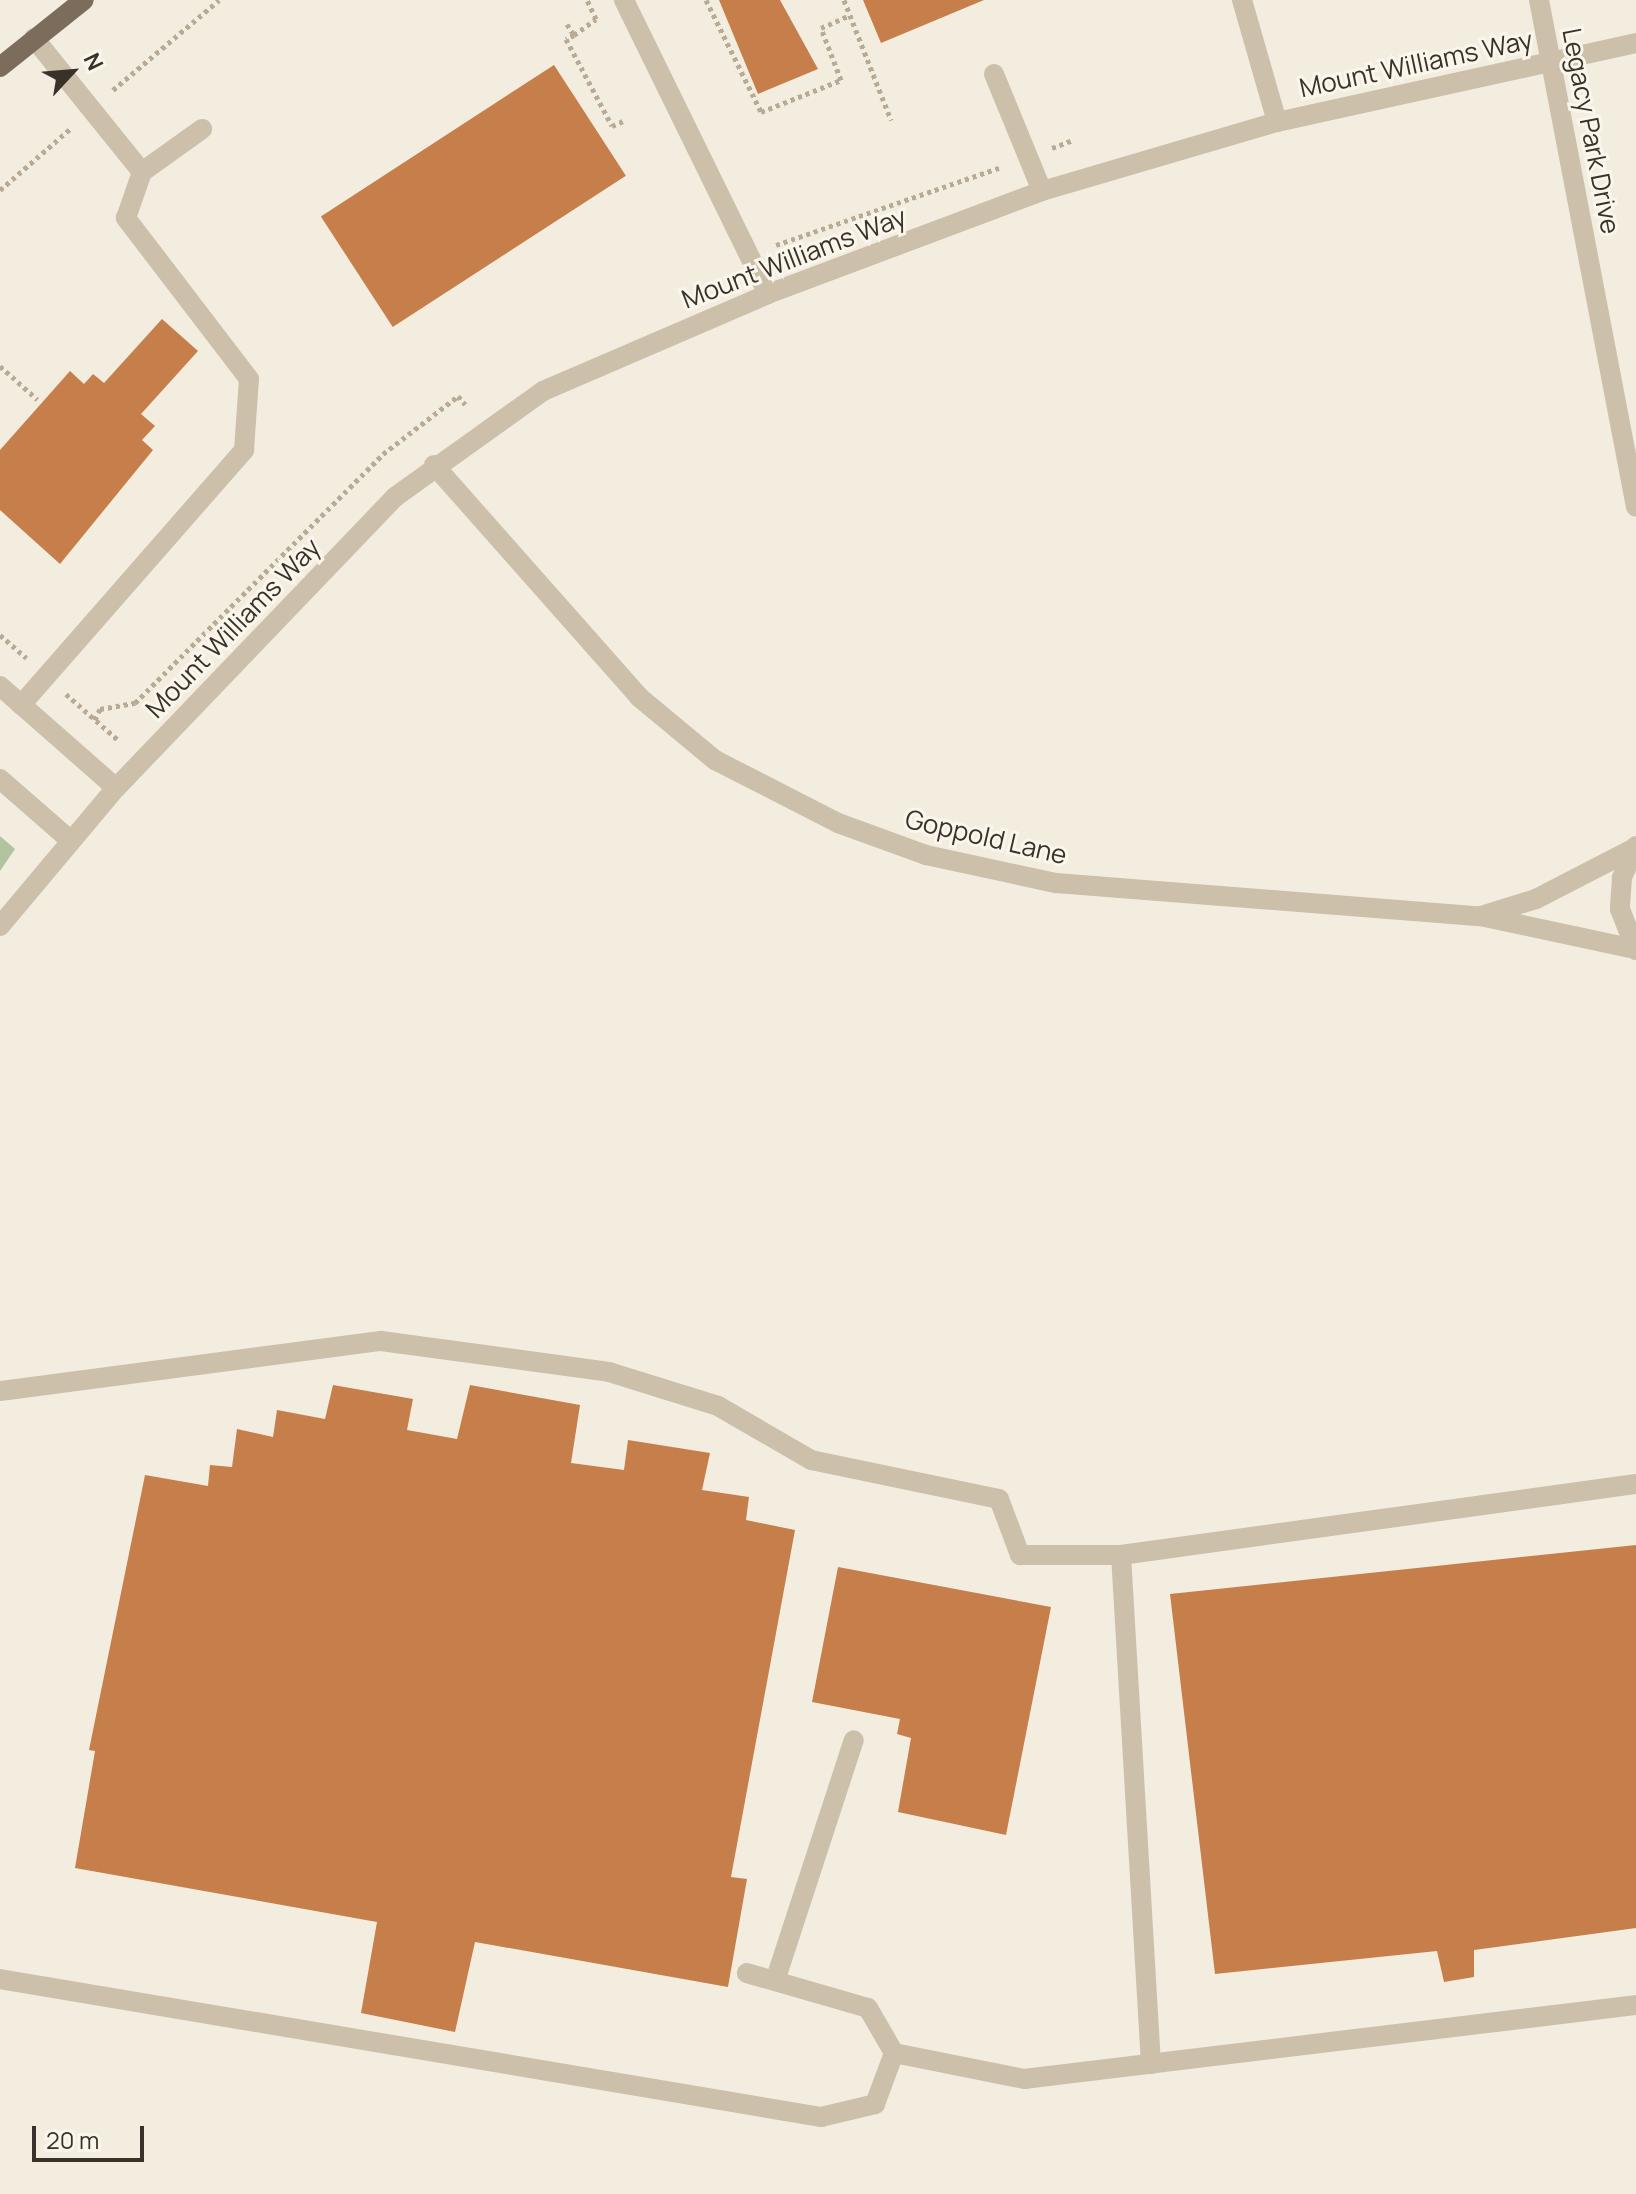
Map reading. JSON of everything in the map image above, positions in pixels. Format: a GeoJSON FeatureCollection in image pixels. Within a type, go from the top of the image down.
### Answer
{"type":"FeatureCollection","features":[{"type":"Feature","properties":{"kind":"main road"},"geometry":{"type":"LineString","coordinates":[[0,67],[84,0]]}},
{"type":"Feature","properties":{"kind":"street"},"geometry":{"type":"LineString","coordinates":[[624,0],[768,294]]}},
{"type":"Feature","properties":{"kind":"street","name":"Legacy Park Drive"},"geometry":{"type":"LineString","coordinates":[[1539,0],[1636,507]]}},
{"type":"Feature","properties":{"kind":"street"},"geometry":{"type":"LineString","coordinates":[[1248,1],[1277,122]]}},
{"type":"Feature","properties":{"kind":"street"},"geometry":{"type":"LineString","coordinates":[[34,38],[142,172]]}},
{"type":"Feature","properties":{"kind":"street","name":"Mount Williams Way"},"geometry":{"type":"LineString","coordinates":[[70,840],[116,788],[434,465],[543,391],[768,294],[1042,191],[1277,122],[1636,43]]}},
{"type":"Feature","properties":{"kind":"street"},"geometry":{"type":"LineString","coordinates":[[994,74],[1042,191]]}},
{"type":"Feature","properties":{"kind":"street"},"geometry":{"type":"LineString","coordinates":[[21,705],[244,450],[249,379],[126,218],[142,172],[202,129]]}},
{"type":"Feature","properties":{"kind":"street","name":"Goppold Lane"},"geometry":{"type":"LineString","coordinates":[[434,465],[639,697],[715,760],[838,823],[926,855],[1056,883],[1480,916],[1636,949]]}},
{"type":"Feature","properties":{"kind":"street"},"geometry":{"type":"LineString","coordinates":[[0,686],[116,788]]}},
{"type":"Feature","properties":{"kind":"street"},"geometry":{"type":"LineString","coordinates":[[0,779],[70,840],[0,926]]}},
{"type":"Feature","properties":{"kind":"street"},"geometry":{"type":"LineString","coordinates":[[1634,848],[1620,909],[1636,949]]}},
{"type":"Feature","properties":{"kind":"street","name":"Goppold Lane"},"geometry":{"type":"LineString","coordinates":[[1480,916],[1536,899],[1634,848]]}},
{"type":"Feature","properties":{"kind":"street"},"geometry":{"type":"LineString","coordinates":[[0,1391],[381,1341],[609,1372],[718,1406],[811,1460],[999,1499],[1020,1555],[1121,1555],[1636,1484]]}},
{"type":"Feature","properties":{"kind":"street"},"geometry":{"type":"LineString","coordinates":[[1121,1555],[1151,2064]]}},
{"type":"Feature","properties":{"kind":"street"},"geometry":{"type":"LineString","coordinates":[[776,1978],[854,1740]]}},
{"type":"Feature","properties":{"kind":"street"},"geometry":{"type":"LineString","coordinates":[[747,1973],[776,1978],[868,2008],[894,2053],[1024,2079],[1636,2005]]}},
{"type":"Feature","properties":{"kind":"street"},"geometry":{"type":"LineString","coordinates":[[0,1979],[821,2117],[875,2104],[894,2053]]}},
{"type":"Feature","properties":{"kind":"path"},"geometry":{"type":"LineString","coordinates":[[587,0],[596,19],[566,39],[612,126],[623,121]]}},
{"type":"Feature","properties":{"kind":"path"},"geometry":{"type":"LineString","coordinates":[[706,0],[761,112],[841,80],[821,28],[848,16]]}},
{"type":"Feature","properties":{"kind":"path"},"geometry":{"type":"LineString","coordinates":[[844,0],[891,120]]}},
{"type":"Feature","properties":{"kind":"path"},"geometry":{"type":"LineString","coordinates":[[567,24],[574,35]]}},
{"type":"Feature","properties":{"kind":"path"},"geometry":{"type":"LineString","coordinates":[[749,255],[1073,140]]}},
{"type":"Feature","properties":{"kind":"path"},"geometry":{"type":"LineString","coordinates":[[0,366],[37,399]]}},
{"type":"Feature","properties":{"kind":"path"},"geometry":{"type":"LineString","coordinates":[[95,720],[100,709],[135,703],[383,454],[458,396],[465,404]]}},
{"type":"Feature","properties":{"kind":"green space"},"geometry":{"type":"Polygon","coordinates":[[[0,836],[15,849],[0,871],[0,836]]]}},
{"type":"Feature","properties":{"kind":"building"},"geometry":{"type":"Polygon","coordinates":[[[719,0],[780,0],[818,69],[758,94],[719,0]]]}},
{"type":"Feature","properties":{"kind":"building"},"geometry":{"type":"Polygon","coordinates":[[[863,0],[984,0],[881,43],[863,0]]]}},
{"type":"Feature","properties":{"kind":"building"},"geometry":{"type":"Polygon","coordinates":[[[554,65],[626,176],[393,327],[321,216],[554,65]]]}},
{"type":"Feature","properties":{"kind":"building"},"geometry":{"type":"Polygon","coordinates":[[[162,319],[198,351],[141,414],[155,426],[142,440],[153,450],[60,564],[0,510],[0,450],[70,371],[84,384],[93,374],[104,383],[162,319]]]}},
{"type":"Feature","properties":{"kind":"building"},"geometry":{"type":"Polygon","coordinates":[[[333,1385],[413,1399],[407,1430],[457,1439],[470,1385],[580,1405],[571,1463],[624,1470],[628,1440],[710,1453],[702,1490],[749,1497],[746,1520],[795,1530],[731,1877],[747,1879],[728,1987],[475,1942],[455,2032],[361,2013],[377,1922],[75,1868],[95,1751],[89,1750],[145,1475],[208,1486],[210,1465],[232,1467],[237,1429],[273,1437],[277,1410],[325,1419],[333,1385]]]}},
{"type":"Feature","properties":{"kind":"building"},"geometry":{"type":"Polygon","coordinates":[[[1636,1545],[1636,1928],[1474,1950],[1474,1977],[1444,1982],[1437,1951],[1215,1974],[1170,1594],[1636,1545]]]}},
{"type":"Feature","properties":{"kind":"building"},"geometry":{"type":"Polygon","coordinates":[[[838,1567],[1051,1607],[1006,1835],[898,1812],[911,1738],[897,1734],[900,1719],[812,1702],[838,1567]]]}}]}
